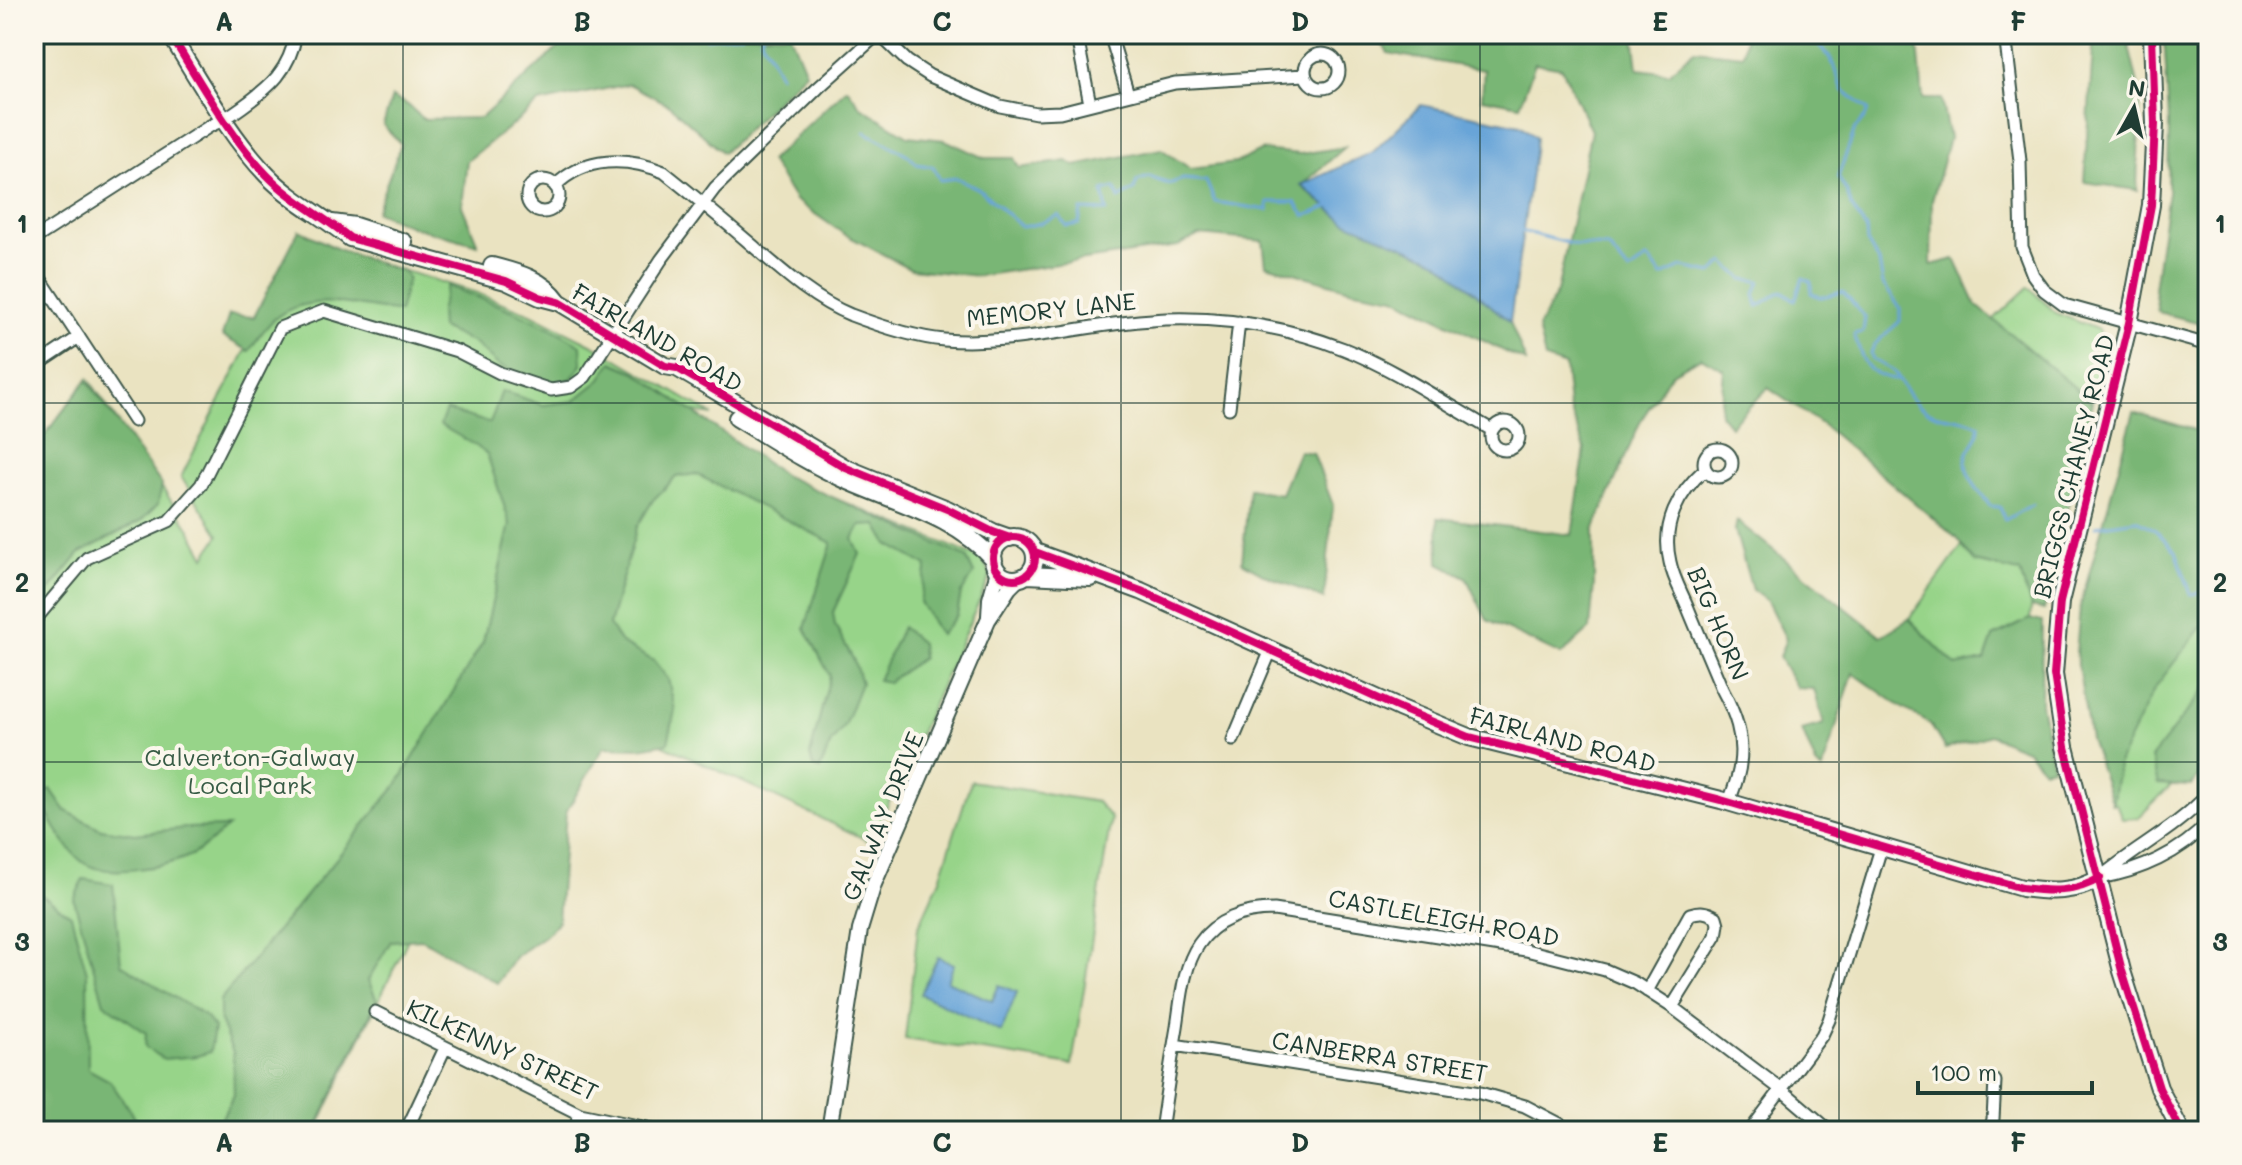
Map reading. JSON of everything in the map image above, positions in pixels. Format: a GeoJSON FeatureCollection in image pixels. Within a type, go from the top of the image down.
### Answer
{"type":"FeatureCollection","features":[{"type":"Feature","properties":{"kind":"main road","name":"FAIRLAND ROAD"},"geometry":{"type":"LineString","coordinates":[[170,34],[243,146],[267,175],[297,202],[332,223],[355,226],[516,273],[549,288],[559,302],[665,366],[675,379],[807,462],[947,522],[980,545],[996,565]]}},
{"type":"Feature","properties":{"kind":"main road","name":"BRIGGS CHANEY ROAD"},"geometry":{"type":"LineString","coordinates":[[2152,34],[2155,124],[2151,205],[2129,323],[2060,602],[2054,674],[2065,747],[2120,963],[2159,1088],[2181,1131]]}},
{"type":"Feature","properties":{"kind":"main road","name":"FAIRLAND ROAD"},"geometry":{"type":"LineString","coordinates":[[665,366],[677,368],[846,468],[942,506],[1010,538]]}},
{"type":"Feature","properties":{"kind":"main road"},"geometry":{"type":"LineString","coordinates":[[1010,538],[1025,540],[1035,552],[1035,563],[1023,577],[1009,578],[996,565],[997,546],[1010,538]]}},
{"type":"Feature","properties":{"kind":"main road","name":"FAIRLAND ROAD"},"geometry":{"type":"LineString","coordinates":[[1035,552],[1141,591],[1469,737],[1729,802],[2028,889],[2070,890],[2085,887],[2100,878]]}},
{"type":"Feature","properties":{"kind":"main road","name":"FAIRLAND ROAD"},"geometry":{"type":"LineString","coordinates":[[1023,577],[1104,578]]}},
{"type":"Feature","properties":{"kind":"street"},"geometry":{"type":"LineString","coordinates":[[34,239],[210,126],[226,120],[266,90],[281,73],[293,50],[296,34]]}},
{"type":"Feature","properties":{"kind":"street"},"geometry":{"type":"LineString","coordinates":[[34,621],[87,558],[169,521],[201,485],[280,328],[324,311],[457,351],[500,373],[551,390],[571,387],[585,377],[661,260],[715,188],[806,99],[879,34],[907,61],[930,76],[1000,106],[1036,113],[1060,112],[1175,83],[1304,75]]}},
{"type":"Feature","properties":{"kind":"street"},"geometry":{"type":"LineString","coordinates":[[1080,34],[1079,47],[1090,104]]}},
{"type":"Feature","properties":{"kind":"street"},"geometry":{"type":"LineString","coordinates":[[1110,34],[1128,94]]}},
{"type":"Feature","properties":{"kind":"street"},"geometry":{"type":"LineString","coordinates":[[2005,34],[2020,161],[2022,247],[2033,275],[2044,290],[2064,305],[2208,345]]}},
{"type":"Feature","properties":{"kind":"street","name":"MEMORY LANE"},"geometry":{"type":"LineString","coordinates":[[555,186],[564,177],[602,162],[644,164],[664,172],[815,295],[847,314],[907,334],[942,340],[979,341],[1166,319],[1239,322],[1287,330],[1346,350],[1492,430]]}},
{"type":"Feature","properties":{"kind":"street"},"geometry":{"type":"LineString","coordinates":[[34,269],[134,421]]}},
{"type":"Feature","properties":{"kind":"street"},"geometry":{"type":"LineString","coordinates":[[1229,408],[1239,322]]}},
{"type":"Feature","properties":{"kind":"street"},"geometry":{"type":"LineString","coordinates":[[34,367],[79,337]]}},
{"type":"Feature","properties":{"kind":"street","name":"BIG HORN"},"geometry":{"type":"LineString","coordinates":[[1705,469],[1691,482],[1676,504],[1667,541],[1670,564],[1740,732],[1741,764],[1729,802]]}},
{"type":"Feature","properties":{"kind":"street","name":"GALWAY DRIVE"},"geometry":{"type":"LineString","coordinates":[[988,620],[996,565]]}},
{"type":"Feature","properties":{"kind":"street","name":"GALWAY DRIVE"},"geometry":{"type":"LineString","coordinates":[[829,1131],[860,930],[871,891],[988,620],[1009,588],[1023,577]]}},
{"type":"Feature","properties":{"kind":"street"},"geometry":{"type":"LineString","coordinates":[[1233,740],[1271,650]]}},
{"type":"Feature","properties":{"kind":"street"},"geometry":{"type":"LineString","coordinates":[[2100,878],[2186,817],[2208,794]]}},
{"type":"Feature","properties":{"kind":"street"},"geometry":{"type":"LineString","coordinates":[[2100,878],[2128,872],[2166,855],[2208,823]]}},
{"type":"Feature","properties":{"kind":"street"},"geometry":{"type":"LineString","coordinates":[[2155,838],[2166,855]]}},
{"type":"Feature","properties":{"kind":"street"},"geometry":{"type":"LineString","coordinates":[[1750,1131],[1822,1035],[1829,1020],[1881,848]]}},
{"type":"Feature","properties":{"kind":"street","name":"CASTLELEIGH ROAD"},"geometry":{"type":"LineString","coordinates":[[1161,1131],[1183,991],[1197,946],[1208,932],[1233,917],[1258,910],[1274,910],[1526,950],[1605,970],[1672,1007],[1782,1090],[1830,1131]]}},
{"type":"Feature","properties":{"kind":"street"},"geometry":{"type":"LineString","coordinates":[[1647,991],[1690,914],[1701,911],[1716,917],[1716,936],[1672,1007]]}},
{"type":"Feature","properties":{"kind":"street","name":"KILKENNY STREET"},"geometry":{"type":"LineString","coordinates":[[375,1012],[580,1114],[662,1131]]}},
{"type":"Feature","properties":{"kind":"street","name":"CANBERRA STREET"},"geometry":{"type":"LineString","coordinates":[[1174,1045],[1480,1093],[1525,1106],[1573,1131]]}},
{"type":"Feature","properties":{"kind":"street"},"geometry":{"type":"LineString","coordinates":[[406,1131],[445,1048]]}},
{"type":"Feature","properties":{"kind":"street"},"geometry":{"type":"LineString","coordinates":[[1990,1131],[1995,1081]]}},
{"type":"Feature","properties":{"kind":"street"},"geometry":{"type":"LineString","coordinates":[[573,1131],[580,1114]]}},
{"type":"Feature","properties":{"kind":"green space"},"geometry":{"type":"Polygon","coordinates":[[[569,34],[790,34],[806,72],[723,153],[668,104],[629,84],[539,103],[467,161],[462,206],[478,245],[414,227],[376,212],[401,144],[383,125],[392,97],[408,105],[423,119],[481,118],[568,39],[569,34]]]}},
{"type":"Feature","properties":{"kind":"green space"},"geometry":{"type":"Polygon","coordinates":[[[1376,34],[1634,34],[1638,69],[1669,73],[1694,50],[1743,55],[1746,34],[1917,34],[1923,99],[1941,99],[1949,138],[1932,201],[1931,265],[1955,259],[1976,305],[2092,402],[2044,610],[2031,607],[2020,572],[1975,562],[1955,537],[1824,426],[1768,388],[1730,426],[1720,414],[1724,370],[1701,357],[1672,373],[1641,420],[1594,530],[1590,629],[1561,655],[1487,620],[1466,577],[1439,563],[1438,518],[1572,535],[1585,449],[1569,407],[1565,366],[1545,359],[1538,328],[1557,292],[1591,131],[1562,68],[1535,63],[1520,105],[1482,98],[1484,70],[1388,53],[1376,34]]]}},
{"type":"Feature","properties":{"kind":"green space"},"geometry":{"type":"Polygon","coordinates":[[[2094,34],[2126,34],[2140,93],[2137,190],[2084,182],[2094,34]]]}},
{"type":"Feature","properties":{"kind":"green space"},"geometry":{"type":"Polygon","coordinates":[[[2164,34],[2208,34],[2208,325],[2158,312],[2154,288],[2168,192],[2169,122],[2164,34]]]}},
{"type":"Feature","properties":{"kind":"green space"},"geometry":{"type":"Polygon","coordinates":[[[847,88],[861,107],[908,136],[945,140],[984,158],[1014,158],[1019,168],[1067,161],[1075,166],[1161,149],[1191,169],[1236,163],[1262,150],[1300,154],[1345,147],[1301,186],[1344,221],[1438,261],[1510,322],[1526,362],[1395,297],[1350,289],[1266,265],[1263,241],[1199,235],[1178,246],[978,276],[911,269],[844,234],[795,200],[770,161],[847,88]]]}},
{"type":"Feature","properties":{"kind":"green space"},"geometry":{"type":"Polygon","coordinates":[[[299,230],[340,250],[404,272],[408,278],[399,312],[336,303],[305,305],[290,309],[273,320],[249,351],[222,336],[229,315],[254,317],[299,230]]]}},
{"type":"Feature","properties":{"kind":"green space","name":"Calverton-Galway Local Park"},"geometry":{"type":"Polygon","coordinates":[[[304,236],[348,254],[474,292],[531,314],[595,346],[713,415],[663,407],[659,418],[822,493],[982,559],[991,575],[871,842],[531,683],[316,1131],[34,1131],[34,449],[88,378],[188,526],[205,557],[219,535],[181,477],[304,236]]]}},
{"type":"Feature","properties":{"kind":"green space"},"geometry":{"type":"Polygon","coordinates":[[[447,286],[516,312],[581,345],[582,365],[571,379],[550,384],[499,366],[474,343],[441,328],[440,311],[447,286]]]}},
{"type":"Feature","properties":{"kind":"green space"},"geometry":{"type":"Polygon","coordinates":[[[2028,287],[2056,313],[2099,330],[2108,345],[2092,402],[1993,320],[2028,287]]]}},
{"type":"Feature","properties":{"kind":"green space"},"geometry":{"type":"Polygon","coordinates":[[[612,362],[635,372],[785,476],[966,557],[974,574],[961,593],[957,615],[940,635],[920,602],[927,566],[888,544],[877,525],[860,526],[853,539],[860,554],[833,612],[835,625],[854,661],[861,683],[844,726],[831,743],[820,769],[813,767],[810,755],[830,676],[805,628],[832,543],[696,474],[676,477],[653,500],[637,527],[609,625],[621,643],[654,661],[668,679],[675,710],[668,743],[640,748],[604,747],[566,812],[558,921],[548,933],[516,956],[497,983],[422,939],[391,941],[368,980],[377,1000],[315,1131],[208,1131],[220,1121],[234,1095],[233,1053],[220,1021],[220,1000],[397,785],[483,642],[510,524],[487,454],[440,425],[446,410],[490,423],[502,391],[543,405],[574,401],[599,381],[612,362]]]}},
{"type":"Feature","properties":{"kind":"green space"},"geometry":{"type":"Polygon","coordinates":[[[87,380],[162,485],[158,504],[141,521],[80,553],[34,610],[34,449],[87,380]]]}},
{"type":"Feature","properties":{"kind":"green space"},"geometry":{"type":"Polygon","coordinates":[[[2134,412],[2208,434],[2208,618],[2154,689],[2119,761],[2112,804],[2090,739],[2076,653],[2080,607],[2134,412]]]}},
{"type":"Feature","properties":{"kind":"green space"},"geometry":{"type":"Polygon","coordinates":[[[1299,451],[1313,453],[1333,505],[1324,599],[1242,562],[1249,489],[1281,494],[1299,451]]]}},
{"type":"Feature","properties":{"kind":"green space"},"geometry":{"type":"Polygon","coordinates":[[[1737,521],[1881,636],[1909,619],[1956,666],[1985,660],[1993,637],[2030,619],[2042,622],[2041,704],[2053,767],[2043,769],[2027,750],[1990,735],[1945,749],[1930,724],[1853,673],[1822,771],[1816,765],[1802,730],[1824,724],[1814,689],[1797,688],[1779,657],[1786,639],[1767,601],[1752,590],[1735,530],[1737,521]]]}},
{"type":"Feature","properties":{"kind":"green space"},"geometry":{"type":"Polygon","coordinates":[[[2208,529],[2208,749],[2138,818],[2122,819],[2116,803],[2112,804],[2114,795],[2102,764],[2208,529]]]}},
{"type":"Feature","properties":{"kind":"green space"},"geometry":{"type":"Polygon","coordinates":[[[1962,546],[1975,562],[2020,572],[2031,607],[2030,619],[1993,637],[1985,660],[1956,666],[1909,619],[1962,546]]]}},
{"type":"Feature","properties":{"kind":"green space"},"geometry":{"type":"Polygon","coordinates":[[[902,627],[921,643],[922,658],[888,682],[878,680],[902,627]]]}},
{"type":"Feature","properties":{"kind":"green space"},"geometry":{"type":"Polygon","coordinates":[[[2208,685],[2208,766],[2191,786],[2158,784],[2151,758],[2208,685]]]}},
{"type":"Feature","properties":{"kind":"green space"},"geometry":{"type":"Polygon","coordinates":[[[971,781],[1097,802],[1111,818],[1072,1065],[905,1039],[918,928],[940,879],[971,781]]]}},
{"type":"Feature","properties":{"kind":"green space"},"geometry":{"type":"Polygon","coordinates":[[[51,789],[66,811],[101,829],[135,834],[228,827],[198,851],[177,861],[135,869],[106,870],[84,863],[70,850],[37,796],[51,789]]]}},
{"type":"Feature","properties":{"kind":"green space"},"geometry":{"type":"Polygon","coordinates":[[[83,879],[113,884],[121,964],[206,1017],[214,1028],[210,1052],[164,1059],[145,1047],[146,1033],[104,1003],[74,900],[83,879]]]}},
{"type":"Feature","properties":{"kind":"green space"},"geometry":{"type":"Polygon","coordinates":[[[34,890],[71,915],[87,973],[88,1069],[110,1081],[135,1118],[160,1131],[34,1131],[34,890]]]}},
{"type":"Feature","properties":{"kind":"water"},"geometry":{"type":"Polygon","coordinates":[[[1421,105],[1520,125],[1536,138],[1510,322],[1438,261],[1344,221],[1301,185],[1373,152],[1421,105]]]}},
{"type":"Feature","properties":{"kind":"water"},"geometry":{"type":"Polygon","coordinates":[[[938,957],[954,964],[947,981],[992,1001],[999,985],[1017,992],[1001,1032],[920,994],[938,957]]]}},
{"type":"Feature","properties":{"kind":"waterway"},"geometry":{"type":"LineString","coordinates":[[710,34],[707,38],[742,34]]}},
{"type":"Feature","properties":{"kind":"waterway"},"geometry":{"type":"LineString","coordinates":[[762,34],[761,39],[780,75]]}},
{"type":"Feature","properties":{"kind":"waterway"},"geometry":{"type":"LineString","coordinates":[[1815,34],[1814,39],[1831,59],[1843,90],[1868,110],[1855,129],[1838,177],[1866,229],[1867,242],[1879,262],[1883,284],[1900,308],[1900,321],[1874,345],[1871,353],[1873,360],[1893,371],[1911,398],[1925,410],[1979,425],[1967,457],[1967,472],[1990,506],[2000,507],[2005,520],[2033,504]]}},
{"type":"Feature","properties":{"kind":"waterway"},"geometry":{"type":"LineString","coordinates":[[865,132],[908,155],[917,164],[933,167],[940,180],[957,178],[979,189],[1022,227],[1059,215],[1066,226],[1079,224],[1081,210],[1107,211],[1103,191],[1115,188],[1119,199],[1134,190],[1137,181],[1149,177],[1169,184],[1183,179],[1206,181],[1215,202],[1268,210],[1268,202],[1295,202],[1305,216],[1328,207]]}},
{"type":"Feature","properties":{"kind":"waterway"},"geometry":{"type":"LineString","coordinates":[[1521,231],[1576,245],[1608,247],[1629,272],[1648,258],[1662,276],[1682,267],[1712,273],[1724,262],[1743,279],[1760,281],[1755,294],[1758,306],[1782,291],[1795,300],[1803,278],[1811,282],[1811,293],[1821,297],[1843,292],[1865,317],[1863,332],[1854,334],[1868,366],[1879,375],[1899,380]]}},
{"type":"Feature","properties":{"kind":"waterway"},"geometry":{"type":"LineString","coordinates":[[2096,526],[2136,520],[2154,529],[2176,551],[2191,594],[2208,591]]}},
{"type":"Feature","properties":{"kind":"cycle path"},"geometry":{"type":"LineString","coordinates":[[170,34],[253,160],[287,193],[350,238],[506,281],[559,302],[846,468],[1010,538]]}},
{"type":"Feature","properties":{"kind":"cycle path"},"geometry":{"type":"LineString","coordinates":[[2152,34],[2155,124],[2151,205],[2129,323],[2060,602],[2054,674],[2065,747],[2122,971],[2159,1088],[2181,1131]]}},
{"type":"Feature","properties":{"kind":"cycle path"},"geometry":{"type":"LineString","coordinates":[[1014,537],[1029,543],[1035,558],[1029,573],[1014,579],[999,573],[993,558],[999,543],[1014,537]]}},
{"type":"Feature","properties":{"kind":"cycle path"},"geometry":{"type":"LineString","coordinates":[[1035,552],[1141,591],[1469,737],[1721,800],[2022,888],[2062,890],[2100,878]]}}]}
